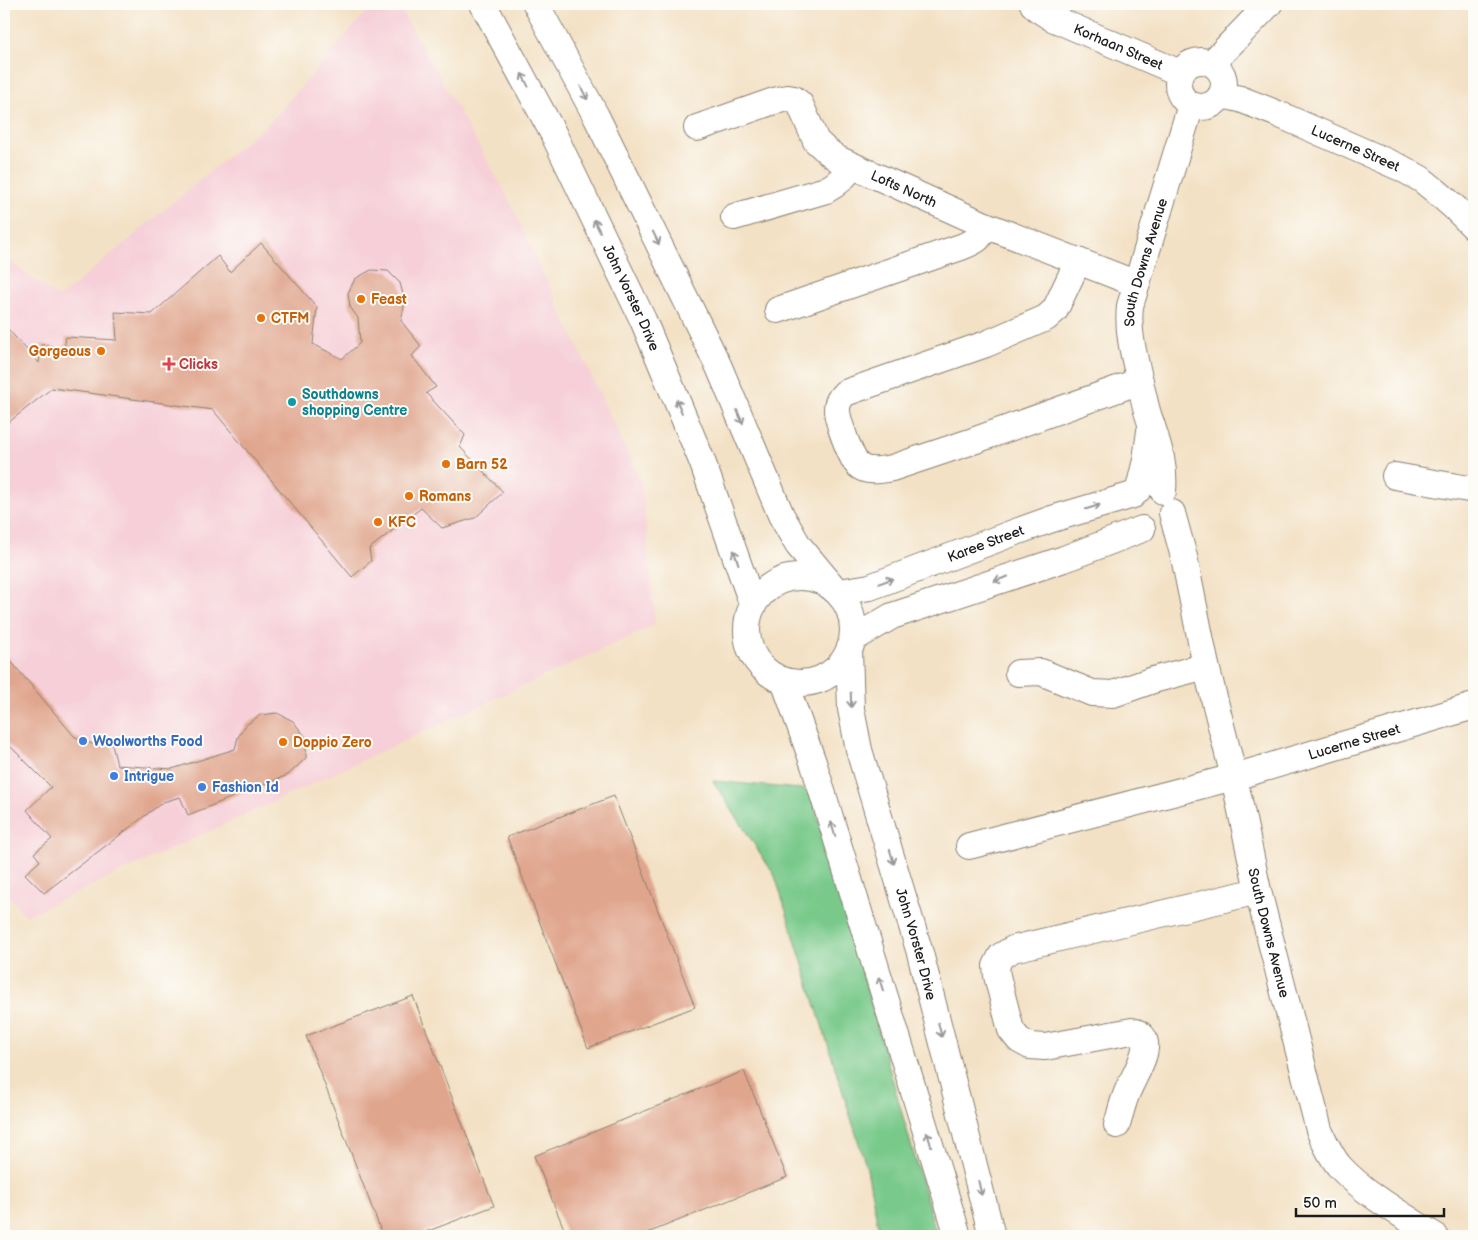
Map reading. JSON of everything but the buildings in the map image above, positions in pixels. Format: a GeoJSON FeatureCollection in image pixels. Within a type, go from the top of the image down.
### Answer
{"type":"FeatureCollection","features":[{"type":"Feature","properties":{"kind":"street","name":"John Vorster Drive"},"geometry":{"type":"LineString","coordinates":[[483,4],[553,133],[643,320],[702,461],[752,604]]}},
{"type":"Feature","properties":{"kind":"street"},"geometry":{"type":"LineString","coordinates":[[536,4],[596,116],[719,367],[781,515],[798,545],[848,606],[853,622],[851,645]]}},
{"type":"Feature","properties":{"kind":"street","name":"Korhaan Street"},"geometry":{"type":"LineString","coordinates":[[1033,4],[1052,18],[1180,73]]}},
{"type":"Feature","properties":{"kind":"street"},"geometry":{"type":"LineString","coordinates":[[1212,63],[1269,4]]}},
{"type":"Feature","properties":{"kind":"street"},"geometry":{"type":"LineString","coordinates":[[1203,60],[1212,63],[1223,77],[1224,89],[1222,95],[1211,105],[1205,107],[1191,105],[1184,100],[1179,92],[1177,82],[1180,73],[1186,66],[1194,62],[1203,60]]}},
{"type":"Feature","properties":{"kind":"street","name":"Lucerne Street"},"geometry":{"type":"LineString","coordinates":[[1222,95],[1240,99],[1278,114],[1401,168],[1421,179],[1474,227]]}},
{"type":"Feature","properties":{"kind":"street","name":"Lofts North"},"geometry":{"type":"LineString","coordinates":[[697,128],[774,101],[788,98],[794,99],[800,104],[816,141],[826,151],[852,166],[985,224],[1137,284]]}},
{"type":"Feature","properties":{"kind":"street","name":"South Downs Avenue"},"geometry":{"type":"LineString","coordinates":[[1191,105],[1130,306],[1128,323],[1150,423],[1147,454],[1151,508],[1188,578],[1206,666],[1234,777],[1258,890],[1319,1130],[1329,1151],[1340,1167],[1367,1191],[1435,1236]]}},
{"type":"Feature","properties":{"kind":"street"},"geometry":{"type":"LineString","coordinates":[[734,217],[826,190],[837,184],[852,166]]}},
{"type":"Feature","properties":{"kind":"street"},"geometry":{"type":"LineString","coordinates":[[778,310],[969,244],[981,236],[985,224]]}},
{"type":"Feature","properties":{"kind":"street"},"geometry":{"type":"LineString","coordinates":[[1078,261],[1055,310],[1046,318],[986,344],[845,394],[839,400],[837,412],[852,458],[858,466],[867,469],[892,468],[1140,381]]}},
{"type":"Feature","properties":{"kind":"street"},"geometry":{"type":"LineString","coordinates":[[1395,476],[1474,490]]}},
{"type":"Feature","properties":{"kind":"street"},"geometry":{"type":"LineString","coordinates":[[836,590],[816,578],[798,576],[780,580],[764,589],[752,604],[746,625],[748,645],[756,662],[772,676],[784,681],[803,684],[822,679],[838,667],[851,645],[892,616],[1064,558],[1151,508]]}},
{"type":"Feature","properties":{"kind":"street","name":"Karee Street"},"geometry":{"type":"LineString","coordinates":[[836,590],[870,587],[1052,519],[1151,508]]}},
{"type":"Feature","properties":{"kind":"street"},"geometry":{"type":"LineString","coordinates":[[1013,533],[1026,571]]}},
{"type":"Feature","properties":{"kind":"street","name":"John Vorster Drive"},"geometry":{"type":"LineString","coordinates":[[851,645],[852,709],[859,750],[920,953],[992,1236]]}},
{"type":"Feature","properties":{"kind":"street"},"geometry":{"type":"LineString","coordinates":[[1018,673],[1041,672],[1092,693],[1113,694],[1153,680],[1206,666]]}},
{"type":"Feature","properties":{"kind":"street"},"geometry":{"type":"LineString","coordinates":[[784,681],[814,765],[958,1236]]}},
{"type":"Feature","properties":{"kind":"street","name":"Lucerne Street"},"geometry":{"type":"LineString","coordinates":[[969,846],[1234,777],[1474,706]]}},
{"type":"Feature","properties":{"kind":"street"},"geometry":{"type":"LineString","coordinates":[[1117,1125],[1126,1093],[1143,1055],[1145,1043],[1143,1037],[1139,1032],[1132,1031],[1045,1047],[1030,1046],[1019,1040],[1011,1030],[997,976],[996,966],[1001,956],[1013,949],[1258,890]]}},
{"type":"Feature","properties":{"kind":"shaded area","name":"Southdowns shopping Centre"},"geometry":{"type":"Polygon","coordinates":[[[373,4],[398,4],[506,194],[642,484],[655,625],[26,916],[4,891],[4,257],[59,298],[273,119],[373,4]]]}},
{"type":"Feature","properties":{"kind":"green space"},"geometry":{"type":"Polygon","coordinates":[[[713,781],[810,790],[937,1236],[880,1236],[867,1169],[775,876],[713,781]]]}},
{"type":"Feature","properties":{"kind":"place","name":"Feast"},"geometry":{"type":"Point","coordinates":[361,299]}},
{"type":"Feature","properties":{"kind":"place","name":"CTFM"},"geometry":{"type":"Point","coordinates":[261,318]}},
{"type":"Feature","properties":{"kind":"place","name":"Gorgeous"},"geometry":{"type":"Point","coordinates":[101,351]}},
{"type":"Feature","properties":{"kind":"place","name":"Clicks"},"geometry":{"type":"Point","coordinates":[169,364]}},
{"type":"Feature","properties":{"kind":"place","name":"Southdowns shopping Centre"},"geometry":{"type":"Point","coordinates":[292,402]}},
{"type":"Feature","properties":{"kind":"place","name":"Barn 52"},"geometry":{"type":"Point","coordinates":[446,464]}},
{"type":"Feature","properties":{"kind":"place","name":"Romans"},"geometry":{"type":"Point","coordinates":[409,496]}},
{"type":"Feature","properties":{"kind":"place","name":"KFC"},"geometry":{"type":"Point","coordinates":[378,522]}},
{"type":"Feature","properties":{"kind":"place","name":"Woolworths Food"},"geometry":{"type":"Point","coordinates":[83,741]}},
{"type":"Feature","properties":{"kind":"place","name":"Doppio Zero"},"geometry":{"type":"Point","coordinates":[283,742]}},
{"type":"Feature","properties":{"kind":"place","name":"Intrigue"},"geometry":{"type":"Point","coordinates":[114,776]}},
{"type":"Feature","properties":{"kind":"place","name":"Fashion Id"},"geometry":{"type":"Point","coordinates":[202,787]}}]}
